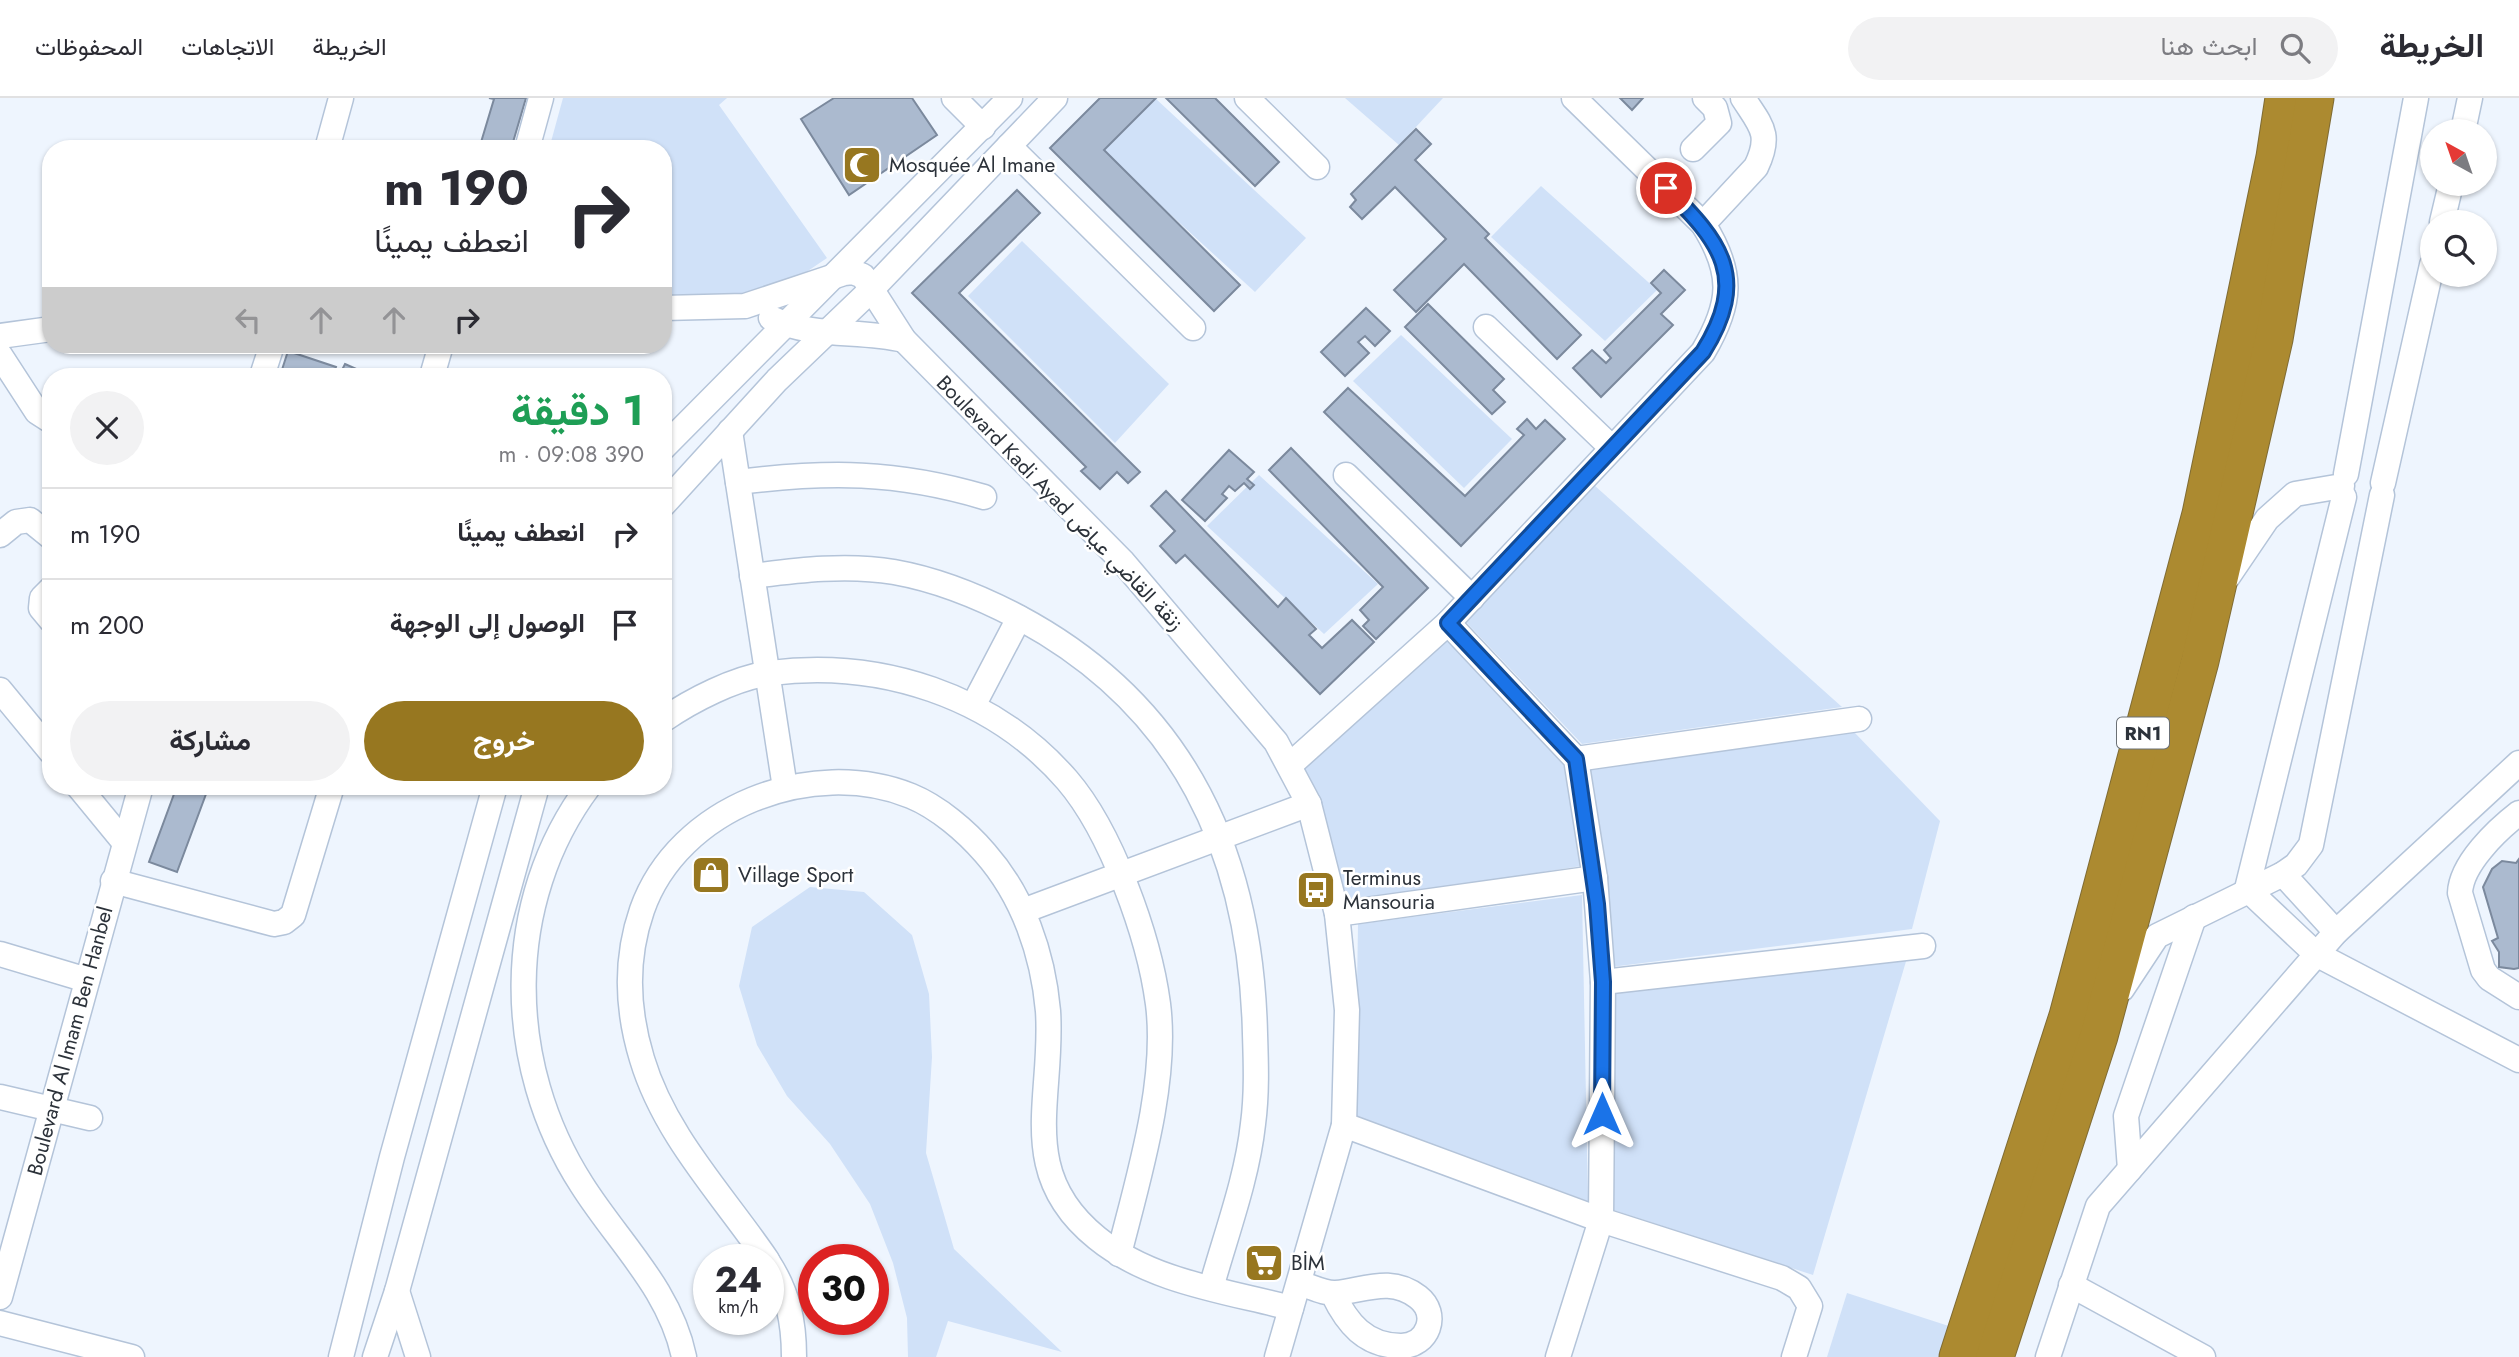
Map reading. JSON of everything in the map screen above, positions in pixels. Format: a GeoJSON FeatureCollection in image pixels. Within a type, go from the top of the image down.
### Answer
{"type":"FeatureCollection","features":[{"type":"Feature","properties":{"kind":"highway","name":"RN1"},"geometry":{"type":"LineString","coordinates":[[1958,1357],[2068,1016],[2201,514],[2275,157],[2284,98]]}},
{"type":"Feature","properties":{"kind":"highway","name":"RN1"},"geometry":{"type":"LineString","coordinates":[[1995,1357],[2102,1023],[2215,596],[2274,339],[2315,98]]}},
{"type":"Feature","properties":{"kind":"street"},"geometry":{"type":"LineString","coordinates":[[329,140],[341,98]]}},
{"type":"Feature","properties":{"kind":"street"},"geometry":{"type":"LineString","coordinates":[[529,140],[541,98]]}},
{"type":"Feature","properties":{"kind":"street"},"geometry":{"type":"LineString","coordinates":[[954,98],[983,127]]}},
{"type":"Feature","properties":{"kind":"street"},"geometry":{"type":"LineString","coordinates":[[672,439],[1010,98]]}},
{"type":"Feature","properties":{"kind":"street"},"geometry":{"type":"LineString","coordinates":[[672,495],[730,431],[825,333],[872,290],[1055,98]]}},
{"type":"Feature","properties":{"kind":"street"},"geometry":{"type":"LineString","coordinates":[[1247,98],[1317,167]]}},
{"type":"Feature","properties":{"kind":"street"},"geometry":{"type":"LineString","coordinates":[[1290,765],[1448,623],[1703,352],[1718,327],[1727,298],[1724,262],[1703,224],[1574,98]]}},
{"type":"Feature","properties":{"kind":"street"},"geometry":{"type":"LineString","coordinates":[[1693,149],[1719,122],[1715,108],[1705,98]]}},
{"type":"Feature","properties":{"kind":"street"},"geometry":{"type":"LineString","coordinates":[[1703,224],[1756,167],[1763,149],[1764,130],[1743,98]]}},
{"type":"Feature","properties":{"kind":"street"},"geometry":{"type":"LineString","coordinates":[[2247,889],[2344,486],[2416,98]]}},
{"type":"Feature","properties":{"kind":"street"},"geometry":{"type":"LineString","coordinates":[[2466,119],[2470,98]]}},
{"type":"Feature","properties":{"kind":"street"},"geometry":{"type":"LineString","coordinates":[[1009,146],[1194,328]]}},
{"type":"Feature","properties":{"kind":"street"},"geometry":{"type":"LineString","coordinates":[[672,308],[745,306],[844,273],[860,274],[872,290]]}},
{"type":"Feature","properties":{"kind":"street"},"geometry":{"type":"LineString","coordinates":[[2102,1023],[2136,964],[2157,936],[2247,889],[2283,874],[2296,865],[2311,845],[2427,287]]}},
{"type":"Feature","properties":{"kind":"street","name":"Boulevard Kadi Ayad زنقة القاضي عياض"},"geometry":{"type":"LineString","coordinates":[[872,290],[904,340],[1123,562],[1276,742],[1309,804],[1337,915],[1347,1010],[1344,1125],[1278,1357]]}},
{"type":"Feature","properties":{"kind":"street"},"geometry":{"type":"LineString","coordinates":[[745,306],[809,332],[881,335],[904,340]]}},
{"type":"Feature","properties":{"kind":"street"},"geometry":{"type":"LineString","coordinates":[[1486,327],[1612,448]]}},
{"type":"Feature","properties":{"kind":"street"},"geometry":{"type":"LineString","coordinates":[[0,336],[42,330]]}},
{"type":"Feature","properties":{"kind":"street"},"geometry":{"type":"LineString","coordinates":[[0,355],[37,412],[42,415]]}},
{"type":"Feature","properties":{"kind":"street"},"geometry":{"type":"LineString","coordinates":[[730,431],[785,788]]}},
{"type":"Feature","properties":{"kind":"street"},"geometry":{"type":"LineString","coordinates":[[738,482],[808,473],[875,475],[926,481],[984,497]]}},
{"type":"Feature","properties":{"kind":"street"},"geometry":{"type":"LineString","coordinates":[[1346,475],[1472,598]]}},
{"type":"Feature","properties":{"kind":"street"},"geometry":{"type":"LineString","coordinates":[[2215,596],[2267,519],[2295,494],[2344,486]]}},
{"type":"Feature","properties":{"kind":"street"},"geometry":{"type":"LineString","coordinates":[[2344,486],[2352,506],[2364,509],[2375,505],[2383,489]]}},
{"type":"Feature","properties":{"kind":"street"},"geometry":{"type":"LineString","coordinates":[[8,529],[30,520],[42,530]]}},
{"type":"Feature","properties":{"kind":"street"},"geometry":{"type":"LineString","coordinates":[[752,576],[811,569],[892,572],[939,582],[990,602],[1067,646],[1124,691],[1149,719],[1194,781],[1220,839],[1237,891],[1254,995],[1254,1125],[1211,1288]]}},
{"type":"Feature","properties":{"kind":"street"},"geometry":{"type":"LineString","coordinates":[[973,706],[1019,618]]}},
{"type":"Feature","properties":{"kind":"street"},"geometry":{"type":"LineString","coordinates":[[1448,623],[1576,759],[1595,878],[1603,982],[1601,1220],[1558,1357]]}},
{"type":"Feature","properties":{"kind":"street"},"geometry":{"type":"LineString","coordinates":[[672,715],[721,690],[767,674],[824,670],[864,673],[904,680],[973,706],[1024,740],[1067,780],[1094,818],[1122,875],[1157,1003],[1158,1038],[1147,1142],[1119,1254]]}},
{"type":"Feature","properties":{"kind":"street"},"geometry":{"type":"LineString","coordinates":[[0,690],[42,741]]}},
{"type":"Feature","properties":{"kind":"street"},"geometry":{"type":"LineString","coordinates":[[1576,759],[1859,719]]}},
{"type":"Feature","properties":{"kind":"street"},"geometry":{"type":"LineString","coordinates":[[2048,1357],[2098,1206],[2336,932],[2519,764]]}},
{"type":"Feature","properties":{"kind":"street"},"geometry":{"type":"LineString","coordinates":[[755,1244],[681,1142],[659,1102],[642,1060],[630,1007],[631,952],[642,908],[664,868],[694,837],[730,809],[785,788],[821,781],[870,786],[912,797],[967,833],[996,866],[1024,911],[1041,965],[1048,1012],[1043,1154],[1054,1185],[1065,1203],[1095,1237],[1119,1254],[1152,1271],[1292,1308]]}},
{"type":"Feature","properties":{"kind":"street"},"geometry":{"type":"LineString","coordinates":[[85,795],[124,842]]}},
{"type":"Feature","properties":{"kind":"street","name":"Boulevard Al Imam Ben Hanbel"},"geometry":{"type":"LineString","coordinates":[[0,1297],[138,795]]}},
{"type":"Feature","properties":{"kind":"street"},"geometry":{"type":"LineString","coordinates":[[113,881],[274,924],[284,922],[293,915],[329,795]]}},
{"type":"Feature","properties":{"kind":"street"},"geometry":{"type":"LineString","coordinates":[[341,1357],[493,795]]}},
{"type":"Feature","properties":{"kind":"street"},"geometry":{"type":"LineString","coordinates":[[375,1357],[397,1291],[535,795]]}},
{"type":"Feature","properties":{"kind":"street"},"geometry":{"type":"LineString","coordinates":[[582,795],[568,814],[550,848],[532,908],[522,968],[522,1007],[532,1070],[564,1153],[582,1186],[664,1299],[678,1331],[684,1357]]}},
{"type":"Feature","properties":{"kind":"street"},"geometry":{"type":"LineString","coordinates":[[1024,911],[1309,804]]}},
{"type":"Feature","properties":{"kind":"street"},"geometry":{"type":"LineString","coordinates":[[2519,813],[2485,843],[2460,885],[2460,893],[2483,970],[2489,978],[2519,996]]}},
{"type":"Feature","properties":{"kind":"street"},"geometry":{"type":"LineString","coordinates":[[2283,874],[2336,932]]}},
{"type":"Feature","properties":{"kind":"street"},"geometry":{"type":"LineString","coordinates":[[1337,915],[1595,878]]}},
{"type":"Feature","properties":{"kind":"street"},"geometry":{"type":"LineString","coordinates":[[2247,889],[2316,954],[2519,1060]]}},
{"type":"Feature","properties":{"kind":"street"},"geometry":{"type":"LineString","coordinates":[[2130,1169],[2126,1116],[2193,917]]}},
{"type":"Feature","properties":{"kind":"street"},"geometry":{"type":"LineString","coordinates":[[1603,982],[1923,946]]}},
{"type":"Feature","properties":{"kind":"street"},"geometry":{"type":"LineString","coordinates":[[0,954],[87,980]]}},
{"type":"Feature","properties":{"kind":"street"},"geometry":{"type":"LineString","coordinates":[[0,1097],[90,1118]]}},
{"type":"Feature","properties":{"kind":"street"},"geometry":{"type":"LineString","coordinates":[[1344,1125],[1601,1220],[1782,1278],[1799,1288],[1810,1306],[1794,1357]]}},
{"type":"Feature","properties":{"kind":"street"},"geometry":{"type":"LineString","coordinates":[[1299,1283],[1333,1294]]}},
{"type":"Feature","properties":{"kind":"street"},"geometry":{"type":"LineString","coordinates":[[2071,1285],[2203,1357]]}},
{"type":"Feature","properties":{"kind":"street"},"geometry":{"type":"LineString","coordinates":[[397,1291],[418,1357]]}},
{"type":"Feature","properties":{"kind":"street"},"geometry":{"type":"LineString","coordinates":[[784,1291],[792,1312],[794,1357]]}},
{"type":"Feature","properties":{"kind":"street"},"geometry":{"type":"LineString","coordinates":[[0,1323],[132,1357]]}},
{"type":"Feature","properties":{"kind":"shaded area"},"geometry":{"type":"Polygon","coordinates":[[[563,98],[727,98],[719,105],[827,258],[765,300],[672,298],[672,140],[551,140],[563,98]]]}},
{"type":"Feature","properties":{"kind":"shaded area"},"geometry":{"type":"Polygon","coordinates":[[[1155,98],[1306,238],[1255,292],[1101,151],[1155,98]]]}},
{"type":"Feature","properties":{"kind":"shaded area"},"geometry":{"type":"Polygon","coordinates":[[[1345,98],[1443,98],[1399,145],[1345,98]]]}},
{"type":"Feature","properties":{"kind":"shaded area"},"geometry":{"type":"Polygon","coordinates":[[[1541,186],[1657,290],[1605,341],[1491,237],[1541,186]]]}},
{"type":"Feature","properties":{"kind":"shaded area"},"geometry":{"type":"Polygon","coordinates":[[[1022,241],[1169,384],[1115,443],[968,296],[1022,241]]]}},
{"type":"Feature","properties":{"kind":"shaded area"},"geometry":{"type":"Polygon","coordinates":[[[1401,335],[1512,439],[1464,488],[1353,381],[1401,335]]]}},
{"type":"Feature","properties":{"kind":"shaded area"},"geometry":{"type":"Polygon","coordinates":[[[1259,475],[1378,584],[1324,634],[1207,526],[1259,475]]]}},
{"type":"Feature","properties":{"kind":"shaded area"},"geometry":{"type":"Polygon","coordinates":[[[1594,485],[1842,707],[1582,744],[1465,621],[1594,485]]]}},
{"type":"Feature","properties":{"kind":"shaded area"},"geometry":{"type":"Polygon","coordinates":[[[1455,630],[1563,762],[1581,866],[1350,902],[1293,772],[1455,630]]]}},
{"type":"Feature","properties":{"kind":"shaded area"},"geometry":{"type":"Polygon","coordinates":[[[1854,732],[1940,821],[1912,929],[1611,967],[1589,770],[1854,732]]]}},
{"type":"Feature","properties":{"kind":"shaded area"},"geometry":{"type":"Polygon","coordinates":[[[810,887],[864,892],[912,935],[929,994],[932,1057],[926,1153],[954,1249],[1062,1352],[948,1321],[936,1357],[908,1357],[907,1318],[889,1244],[886,1244],[870,1204],[830,1144],[787,1096],[757,1045],[739,986],[752,927],[810,887]]]}},
{"type":"Feature","properties":{"kind":"shaded area"},"geometry":{"type":"Polygon","coordinates":[[[1582,895],[1588,1201],[1355,1117],[1358,924],[1582,895]]]}},
{"type":"Feature","properties":{"kind":"shaded area"},"geometry":{"type":"Polygon","coordinates":[[[1907,958],[1813,1275],[1610,1209],[1612,993],[1907,958]]]}},
{"type":"Feature","properties":{"kind":"shaded area"},"geometry":{"type":"Polygon","coordinates":[[[1847,1293],[1958,1329],[1948,1357],[1827,1357],[1847,1293]]]}},
{"type":"Feature","properties":{"kind":"building"},"geometry":{"type":"Polygon","coordinates":[[[489,98],[526,98],[514,140],[482,140],[494,99],[489,98]]]}},
{"type":"Feature","properties":{"kind":"building","name":"Mosquée Al Imane"},"geometry":{"type":"Polygon","coordinates":[[[834,98],[912,98],[937,135],[849,195],[801,119],[834,98]]]}},
{"type":"Feature","properties":{"kind":"building"},"geometry":{"type":"Polygon","coordinates":[[[1100,98],[1156,98],[1104,150],[1240,285],[1214,311],[1050,148],[1100,98]]]}},
{"type":"Feature","properties":{"kind":"building"},"geometry":{"type":"Polygon","coordinates":[[[1166,98],[1215,98],[1279,162],[1255,186],[1166,98]]]}},
{"type":"Feature","properties":{"kind":"building"},"geometry":{"type":"Polygon","coordinates":[[[1620,98],[1643,98],[1632,110],[1620,98]]]}},
{"type":"Feature","properties":{"kind":"building"},"geometry":{"type":"Polygon","coordinates":[[[1416,129],[1431,144],[1415,160],[1489,234],[1485,238],[1581,335],[1557,359],[1464,264],[1416,312],[1394,290],[1446,239],[1395,187],[1362,219],[1350,207],[1356,200],[1351,194],[1416,129]]]}},
{"type":"Feature","properties":{"kind":"building"},"geometry":{"type":"Polygon","coordinates":[[[1017,190],[1040,213],[959,293],[1140,472],[1128,483],[1117,472],[1100,489],[1081,471],[1086,467],[912,293],[1017,190]]]}},
{"type":"Feature","properties":{"kind":"building"},"geometry":{"type":"Polygon","coordinates":[[[1664,270],[1685,290],[1661,314],[1673,325],[1601,397],[1573,368],[1592,350],[1606,363],[1611,358],[1604,350],[1661,293],[1651,283],[1664,270]]]}},
{"type":"Feature","properties":{"kind":"building"},"geometry":{"type":"Polygon","coordinates":[[[1428,304],[1504,379],[1493,390],[1505,402],[1492,414],[1405,327],[1428,304]]]}},
{"type":"Feature","properties":{"kind":"building"},"geometry":{"type":"Polygon","coordinates":[[[1366,308],[1390,331],[1375,346],[1365,336],[1358,342],[1369,353],[1345,376],[1321,352],[1366,308]]]}},
{"type":"Feature","properties":{"kind":"building"},"geometry":{"type":"Polygon","coordinates":[[[287,354],[297,354],[336,367],[336,368],[283,368],[287,354]]]}},
{"type":"Feature","properties":{"kind":"building"},"geometry":{"type":"Polygon","coordinates":[[[1348,388],[1465,496],[1524,435],[1517,429],[1527,419],[1536,429],[1545,420],[1565,439],[1461,546],[1324,412],[1348,388]]]}},
{"type":"Feature","properties":{"kind":"building"},"geometry":{"type":"Polygon","coordinates":[[[1291,448],[1428,588],[1376,639],[1363,626],[1369,620],[1360,610],[1383,587],[1269,470],[1291,448]]]}},
{"type":"Feature","properties":{"kind":"building"},"geometry":{"type":"Polygon","coordinates":[[[1229,450],[1254,472],[1247,479],[1254,485],[1250,489],[1244,483],[1235,491],[1229,486],[1222,494],[1227,498],[1205,521],[1182,500],[1229,450]]]}},
{"type":"Feature","properties":{"kind":"building"},"geometry":{"type":"Polygon","coordinates":[[[1166,491],[1278,607],[1286,598],[1316,629],[1309,635],[1322,648],[1352,620],[1374,642],[1320,694],[1185,555],[1176,563],[1160,546],[1175,531],[1151,506],[1166,491]]]}},
{"type":"Feature","properties":{"kind":"building"},"geometry":{"type":"Polygon","coordinates":[[[174,795],[206,795],[177,872],[149,862],[174,795]]]}},
{"type":"Feature","properties":{"kind":"building"},"geometry":{"type":"Polygon","coordinates":[[[2519,859],[2519,968],[2514,969],[2499,967],[2499,952],[2492,941],[2498,938],[2483,887],[2492,869],[2502,861],[2516,863],[2519,859]]]}},
{"type":"Feature","properties":{"kind":"place","name":"Mosquée Al Imane"},"geometry":{"type":"Point","coordinates":[862,165]}},
{"type":"Feature","properties":{"kind":"place","name":"Village Sport"},"geometry":{"type":"Point","coordinates":[711,875]}},
{"type":"Feature","properties":{"kind":"place","name":"Terminus Mansouria"},"geometry":{"type":"Point","coordinates":[1316,890]}},
{"type":"Feature","properties":{"kind":"place","name":"BİM"},"geometry":{"type":"Point","coordinates":[1264,1263]}},
{"type":"Feature","properties":{"kind":"route"},"geometry":{"type":"LineString","coordinates":[[1602,1114],[1603,982],[1595,878],[1576,759],[1448,623],[1703,352],[1718,327],[1727,298],[1724,262],[1703,224],[1666,188]]}}]}
